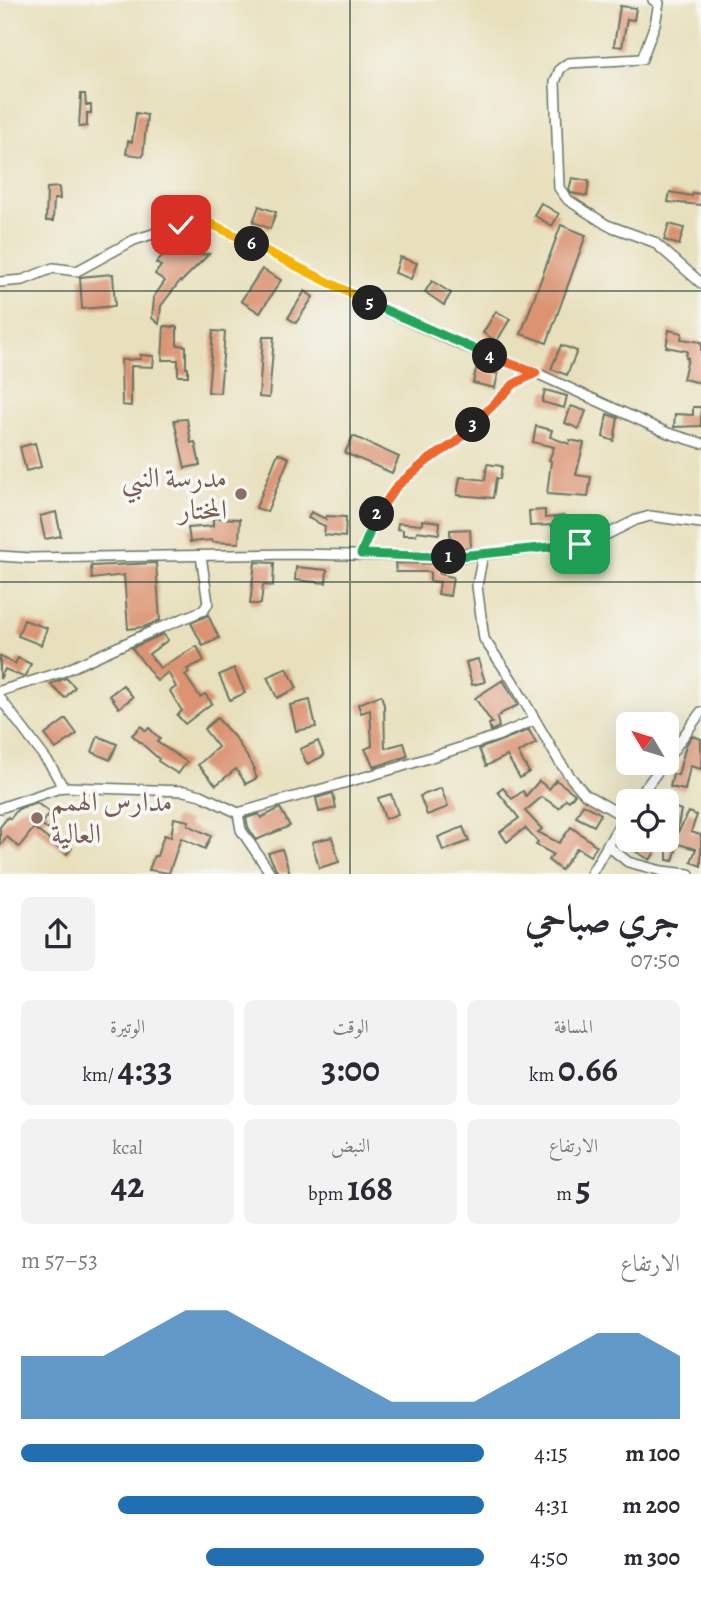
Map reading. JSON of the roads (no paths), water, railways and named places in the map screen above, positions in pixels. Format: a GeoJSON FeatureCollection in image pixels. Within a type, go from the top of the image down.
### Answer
{"type":"FeatureCollection","features":[{"type":"Feature","properties":{"kind":"street"},"geometry":{"type":"LineString","coordinates":[[653,0],[659,4],[642,59],[568,64],[560,69],[555,82],[559,188],[568,200],[607,225],[654,242],[701,284]]}},
{"type":"Feature","properties":{"kind":"street"},"geometry":{"type":"LineString","coordinates":[[0,282],[23,280],[53,268],[77,271],[134,240],[181,225],[210,223],[380,308],[461,345],[536,373],[668,433],[701,443]]}},
{"type":"Feature","properties":{"kind":"street"},"geometry":{"type":"LineString","coordinates":[[361,554],[375,516],[397,486],[428,460],[455,443],[514,384],[536,373]]}},
{"type":"Feature","properties":{"kind":"street"},"geometry":{"type":"LineString","coordinates":[[0,556],[30,558],[361,554],[460,557],[580,544],[650,516],[701,523]]}},
{"type":"Feature","properties":{"kind":"street"},"geometry":{"type":"LineString","coordinates":[[483,554],[477,586],[484,639],[512,680],[559,761],[585,794],[616,808]]}},
{"type":"Feature","properties":{"kind":"street"},"geometry":{"type":"LineString","coordinates":[[0,691],[62,672],[204,610],[208,603],[201,556]]}},
{"type":"Feature","properties":{"kind":"street"},"geometry":{"type":"LineString","coordinates":[[0,698],[51,766],[63,787]]}},
{"type":"Feature","properties":{"kind":"street"},"geometry":{"type":"LineString","coordinates":[[679,742],[701,712]]}},
{"type":"Feature","properties":{"kind":"street"},"geometry":{"type":"LineString","coordinates":[[0,807],[63,787],[184,791],[201,795],[238,813],[400,767],[496,736],[535,720]]}},
{"type":"Feature","properties":{"kind":"street"},"geometry":{"type":"LineString","coordinates":[[238,813],[241,830],[271,873]]}},
{"type":"Feature","properties":{"kind":"street"},"geometry":{"type":"LineString","coordinates":[[592,873],[616,830]]}},
{"type":"Feature","properties":{"kind":"street"},"geometry":{"type":"LineString","coordinates":[[607,845],[628,862],[662,871],[689,873]]}},
{"type":"Feature","properties":{"kind":"place","name":"مدرسة النبي المختار"},"geometry":{"type":"Point","coordinates":[241,494]}},
{"type":"Feature","properties":{"kind":"place","name":"مدارس الهمم العالية"},"geometry":{"type":"Point","coordinates":[37,818]}}]}
